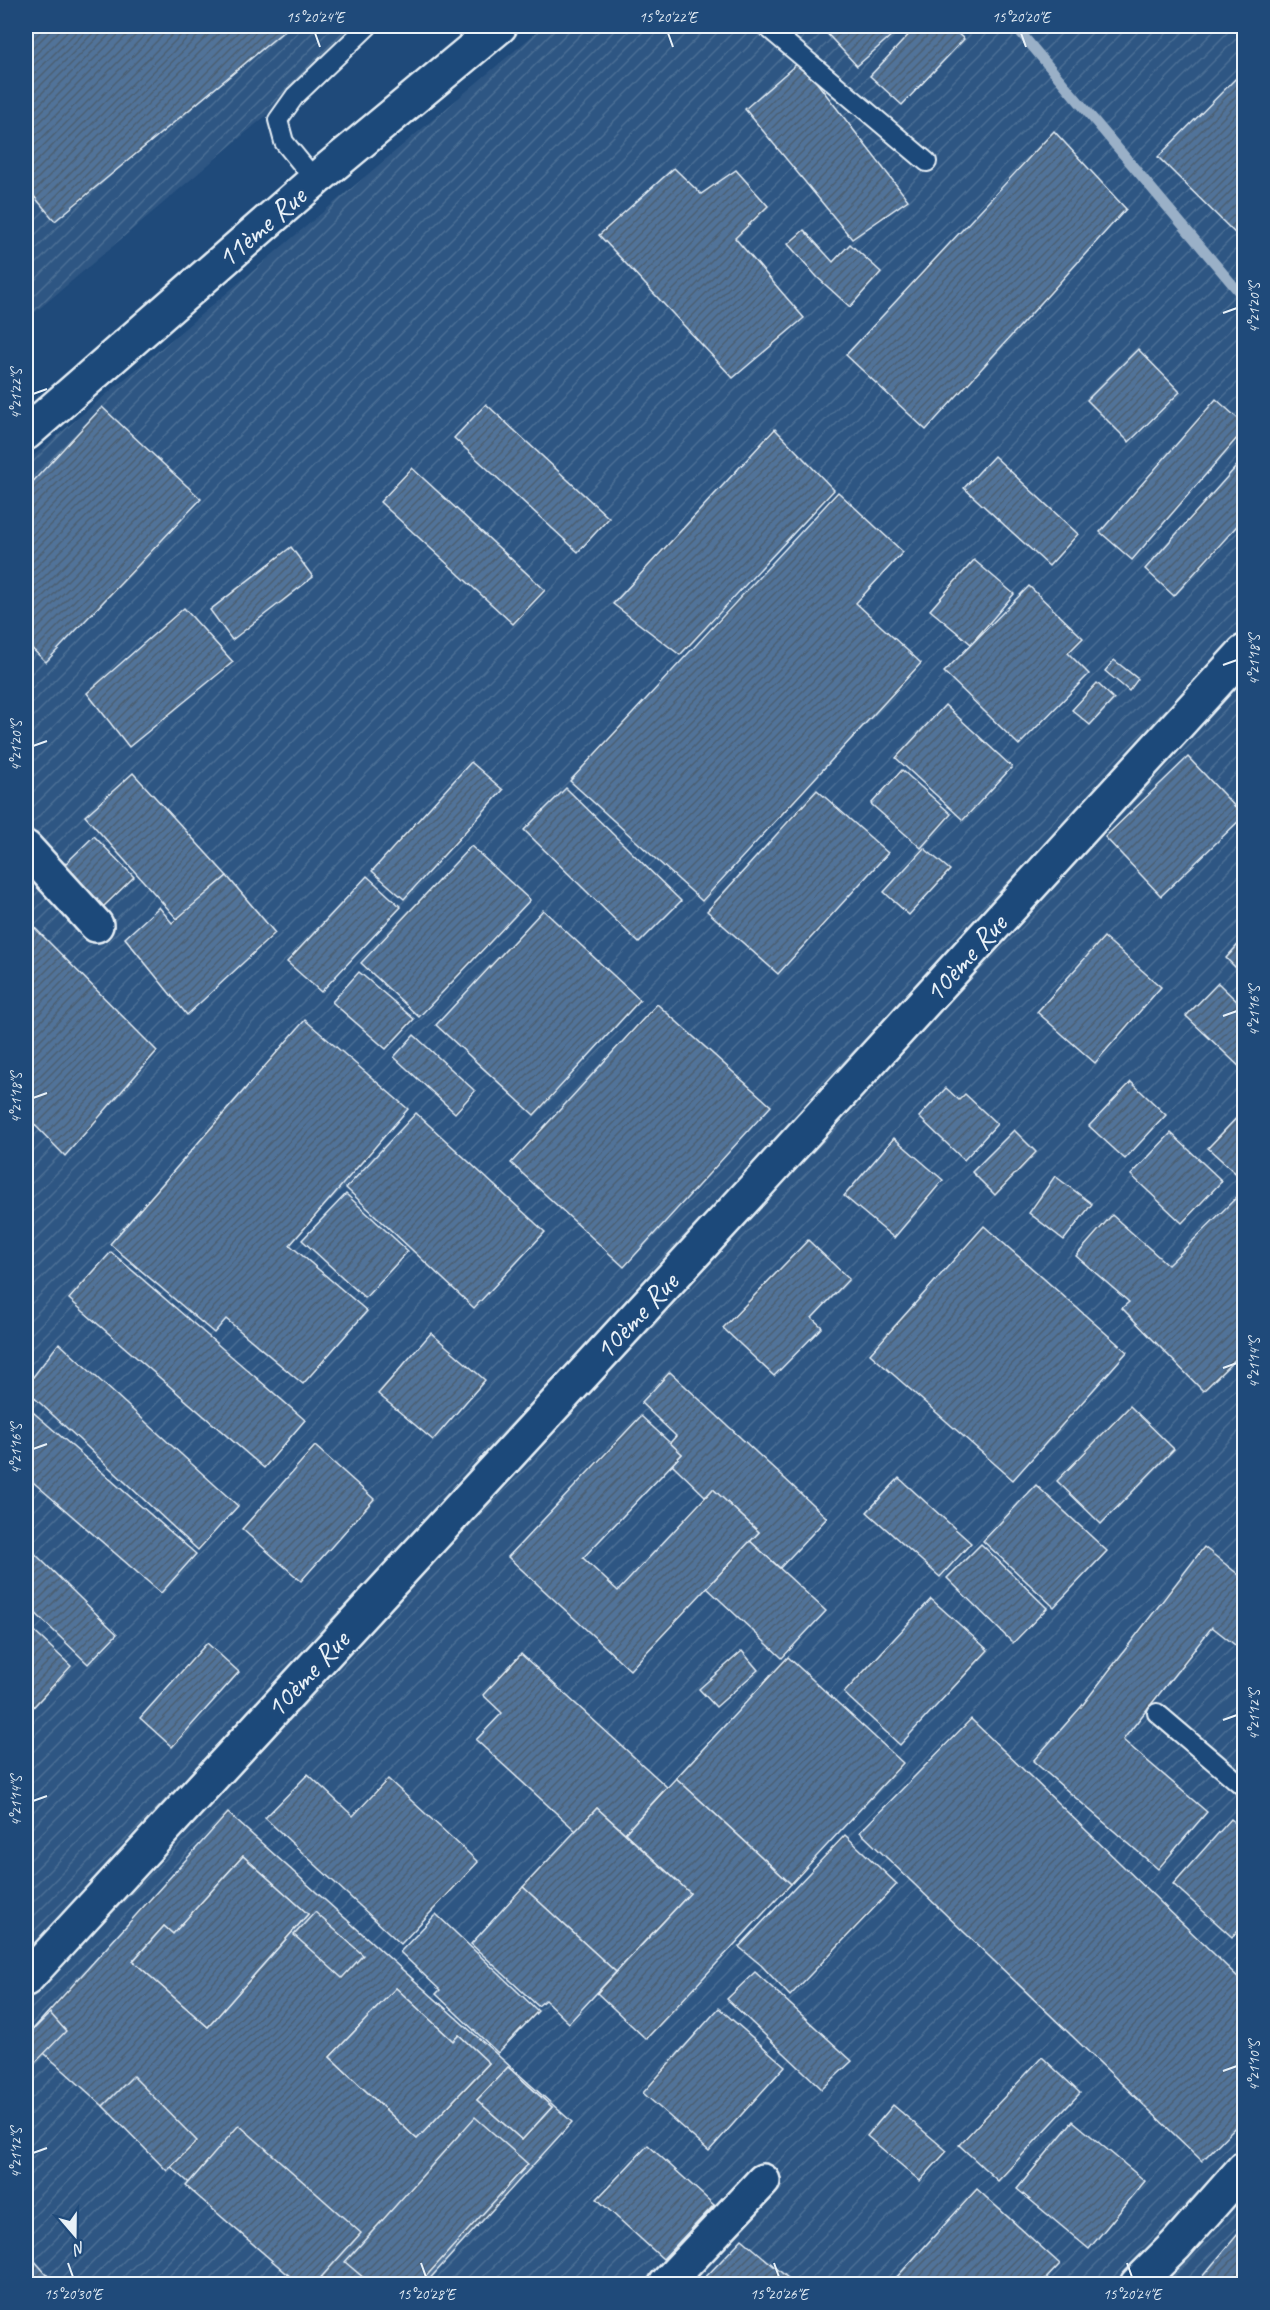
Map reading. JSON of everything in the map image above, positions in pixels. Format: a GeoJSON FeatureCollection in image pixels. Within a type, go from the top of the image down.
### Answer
{"type":"FeatureCollection","features":[{"type":"Feature","properties":{"kind":"street","name":"11ème Rue"},"geometry":{"type":"LineString","coordinates":[[26,433],[315,180],[500,26]]}},
{"type":"Feature","properties":{"kind":"street","name":"10ème Rue"},"geometry":{"type":"LineString","coordinates":[[26,1979],[1245,652]]}},
{"type":"Feature","properties":{"kind":"street"},"geometry":{"type":"LineString","coordinates":[[26,848],[96,925]]}},
{"type":"Feature","properties":{"kind":"street"},"geometry":{"type":"LineString","coordinates":[[1137,2284],[1176,2246],[1245,2168]]}},
{"type":"Feature","properties":{"kind":"street"},"geometry":{"type":"LineString","coordinates":[[666,2284],[763,2181]]}},
{"type":"Feature","properties":{"kind":"lane"},"geometry":{"type":"LineString","coordinates":[[315,180],[284,141],[278,120],[295,96],[368,26]]}},
{"type":"Feature","properties":{"kind":"lane"},"geometry":{"type":"LineString","coordinates":[[766,26],[927,162]]}},
{"type":"Feature","properties":{"kind":"lane"},"geometry":{"type":"LineString","coordinates":[[1157,1713],[1245,1787]]}},
{"type":"Feature","properties":{"kind":"shaded area"},"geometry":{"type":"Polygon","coordinates":[[[26,26],[371,26],[26,320],[26,26]]]}},
{"type":"Feature","properties":{"kind":"shaded area"},"geometry":{"type":"Polygon","coordinates":[[[544,26],[1244,26],[1244,2284],[26,2284],[26,462],[544,26]]]}},
{"type":"Feature","properties":{"kind":"building"},"geometry":{"type":"Polygon","coordinates":[[[26,26],[290,26],[55,221],[26,187],[26,26]]]}},
{"type":"Feature","properties":{"kind":"building"},"geometry":{"type":"Polygon","coordinates":[[[820,26],[902,26],[857,66],[820,26]]]}},
{"type":"Feature","properties":{"kind":"building"},"geometry":{"type":"Polygon","coordinates":[[[917,26],[949,26],[964,39],[902,105],[870,76],[917,26]]]}},
{"type":"Feature","properties":{"kind":"building"},"geometry":{"type":"Polygon","coordinates":[[[800,61],[908,200],[852,239],[745,109],[800,61]]]}},
{"type":"Feature","properties":{"kind":"building"},"geometry":{"type":"Polygon","coordinates":[[[1244,70],[1244,242],[1158,157],[1244,70]]]}},
{"type":"Feature","properties":{"kind":"building"},"geometry":{"type":"Polygon","coordinates":[[[1054,131],[1126,209],[926,430],[846,355],[1054,131]]]}},
{"type":"Feature","properties":{"kind":"building"},"geometry":{"type":"Polygon","coordinates":[[[674,168],[701,194],[736,170],[768,206],[735,238],[804,318],[733,378],[599,235],[674,168]]]}},
{"type":"Feature","properties":{"kind":"building"},"geometry":{"type":"Polygon","coordinates":[[[804,230],[833,262],[850,244],[881,272],[850,307],[818,278],[788,244],[804,230]]]}},
{"type":"Feature","properties":{"kind":"building"},"geometry":{"type":"Polygon","coordinates":[[[1138,349],[1180,392],[1129,442],[1087,400],[1138,349]]]}},
{"type":"Feature","properties":{"kind":"building"},"geometry":{"type":"Polygon","coordinates":[[[1216,399],[1244,424],[1244,430],[1132,560],[1100,532],[1216,399]]]}},
{"type":"Feature","properties":{"kind":"building"},"geometry":{"type":"Polygon","coordinates":[[[486,404],[609,518],[578,552],[454,438],[486,404]]]}},
{"type":"Feature","properties":{"kind":"building"},"geometry":{"type":"Polygon","coordinates":[[[102,407],[201,499],[46,662],[26,643],[26,489],[102,407]]]}},
{"type":"Feature","properties":{"kind":"building"},"geometry":{"type":"Polygon","coordinates":[[[775,429],[834,490],[680,655],[613,604],[775,429]]]}},
{"type":"Feature","properties":{"kind":"building"},"geometry":{"type":"Polygon","coordinates":[[[994,456],[1078,534],[1049,566],[964,488],[994,456]]]}},
{"type":"Feature","properties":{"kind":"building"},"geometry":{"type":"Polygon","coordinates":[[[1244,458],[1244,518],[1174,596],[1145,569],[1244,458]]]}},
{"type":"Feature","properties":{"kind":"building"},"geometry":{"type":"Polygon","coordinates":[[[412,468],[545,590],[513,624],[380,502],[412,468]]]}},
{"type":"Feature","properties":{"kind":"building"},"geometry":{"type":"Polygon","coordinates":[[[838,492],[903,552],[856,603],[921,663],[702,901],[570,781],[838,492]]]}},
{"type":"Feature","properties":{"kind":"building"},"geometry":{"type":"Polygon","coordinates":[[[291,547],[313,577],[232,640],[210,610],[291,547]]]}},
{"type":"Feature","properties":{"kind":"building"},"geometry":{"type":"Polygon","coordinates":[[[974,560],[1014,594],[971,644],[930,610],[974,560]]]}},
{"type":"Feature","properties":{"kind":"building"},"geometry":{"type":"Polygon","coordinates":[[[1029,586],[1083,638],[1068,653],[1089,674],[1019,745],[944,672],[1029,586]]]}},
{"type":"Feature","properties":{"kind":"building"},"geometry":{"type":"Polygon","coordinates":[[[184,608],[233,662],[129,747],[87,693],[184,608]]]}},
{"type":"Feature","properties":{"kind":"building"},"geometry":{"type":"Polygon","coordinates":[[[1114,660],[1138,679],[1129,691],[1105,671],[1114,660]]]}},
{"type":"Feature","properties":{"kind":"building"},"geometry":{"type":"Polygon","coordinates":[[[1097,683],[1114,699],[1090,725],[1072,710],[1097,683]]]}},
{"type":"Feature","properties":{"kind":"building"},"geometry":{"type":"Polygon","coordinates":[[[945,705],[1012,767],[963,820],[896,758],[945,705]]]}},
{"type":"Feature","properties":{"kind":"building"},"geometry":{"type":"Polygon","coordinates":[[[1188,757],[1244,816],[1161,896],[1105,837],[1188,757]]]}},
{"type":"Feature","properties":{"kind":"building"},"geometry":{"type":"Polygon","coordinates":[[[471,762],[503,790],[404,899],[372,871],[471,762]]]}},
{"type":"Feature","properties":{"kind":"building"},"geometry":{"type":"Polygon","coordinates":[[[902,770],[951,814],[921,848],[871,804],[902,770]]]}},
{"type":"Feature","properties":{"kind":"building"},"geometry":{"type":"Polygon","coordinates":[[[133,773],[227,876],[178,920],[85,816],[133,773]]]}},
{"type":"Feature","properties":{"kind":"building"},"geometry":{"type":"Polygon","coordinates":[[[566,788],[681,901],[639,943],[524,830],[566,788]]]}},
{"type":"Feature","properties":{"kind":"building"},"geometry":{"type":"Polygon","coordinates":[[[817,790],[888,853],[778,974],[707,911],[817,790]]]}},
{"type":"Feature","properties":{"kind":"building"},"geometry":{"type":"Polygon","coordinates":[[[94,836],[134,877],[103,907],[63,866],[94,836]]]}},
{"type":"Feature","properties":{"kind":"building"},"geometry":{"type":"Polygon","coordinates":[[[471,846],[530,900],[419,1017],[361,963],[471,846]]]}},
{"type":"Feature","properties":{"kind":"building"},"geometry":{"type":"Polygon","coordinates":[[[924,848],[950,870],[909,915],[884,892],[924,848]]]}},
{"type":"Feature","properties":{"kind":"building"},"geometry":{"type":"Polygon","coordinates":[[[227,876],[275,933],[187,1015],[125,938],[159,907],[172,923],[227,876]]]}},
{"type":"Feature","properties":{"kind":"building"},"geometry":{"type":"Polygon","coordinates":[[[367,876],[401,907],[321,992],[287,962],[367,876]]]}},
{"type":"Feature","properties":{"kind":"building"},"geometry":{"type":"Polygon","coordinates":[[[543,910],[640,1000],[534,1115],[436,1025],[543,910]]]}},
{"type":"Feature","properties":{"kind":"building"},"geometry":{"type":"Polygon","coordinates":[[[26,919],[157,1051],[65,1156],[26,1116],[26,919]]]}},
{"type":"Feature","properties":{"kind":"building"},"geometry":{"type":"Polygon","coordinates":[[[1104,937],[1161,987],[1095,1063],[1037,1012],[1104,937]]]}},
{"type":"Feature","properties":{"kind":"building"},"geometry":{"type":"Polygon","coordinates":[[[1244,938],[1244,976],[1226,958],[1244,938]]]}},
{"type":"Feature","properties":{"kind":"building"},"geometry":{"type":"Polygon","coordinates":[[[359,972],[414,1019],[386,1049],[332,1002],[359,972]]]}},
{"type":"Feature","properties":{"kind":"building"},"geometry":{"type":"Polygon","coordinates":[[[1218,983],[1244,1008],[1244,1071],[1186,1016],[1218,983]]]}},
{"type":"Feature","properties":{"kind":"building"},"geometry":{"type":"Polygon","coordinates":[[[657,1004],[771,1106],[624,1267],[511,1163],[657,1004]]]}},
{"type":"Feature","properties":{"kind":"building"},"geometry":{"type":"Polygon","coordinates":[[[305,1020],[408,1109],[290,1245],[367,1311],[303,1384],[226,1319],[214,1333],[110,1244],[305,1020]]]}},
{"type":"Feature","properties":{"kind":"building"},"geometry":{"type":"Polygon","coordinates":[[[414,1035],[475,1091],[455,1113],[394,1057],[414,1035]]]}},
{"type":"Feature","properties":{"kind":"building"},"geometry":{"type":"Polygon","coordinates":[[[1131,1082],[1166,1115],[1125,1159],[1089,1126],[1131,1082]]]}},
{"type":"Feature","properties":{"kind":"building"},"geometry":{"type":"Polygon","coordinates":[[[946,1088],[959,1100],[965,1094],[997,1124],[964,1160],[919,1117],[946,1088]]]}},
{"type":"Feature","properties":{"kind":"building"},"geometry":{"type":"Polygon","coordinates":[[[1244,1110],[1244,1176],[1242,1179],[1208,1148],[1244,1110]]]}},
{"type":"Feature","properties":{"kind":"building"},"geometry":{"type":"Polygon","coordinates":[[[416,1113],[545,1232],[474,1308],[346,1188],[416,1113]]]}},
{"type":"Feature","properties":{"kind":"building"},"geometry":{"type":"Polygon","coordinates":[[[1014,1130],[1036,1152],[995,1195],[972,1172],[1014,1130]]]}},
{"type":"Feature","properties":{"kind":"building"},"geometry":{"type":"Polygon","coordinates":[[[1171,1133],[1222,1181],[1182,1223],[1131,1175],[1171,1133]]]}},
{"type":"Feature","properties":{"kind":"building"},"geometry":{"type":"Polygon","coordinates":[[[894,1138],[943,1180],[894,1238],[844,1196],[894,1138]]]}},
{"type":"Feature","properties":{"kind":"building"},"geometry":{"type":"Polygon","coordinates":[[[1055,1176],[1092,1204],[1064,1240],[1029,1213],[1055,1176]]]}},
{"type":"Feature","properties":{"kind":"building"},"geometry":{"type":"Polygon","coordinates":[[[1244,1190],[1244,1351],[1203,1391],[1122,1308],[1129,1302],[1076,1256],[1112,1215],[1168,1265],[1244,1190]]]}},
{"type":"Feature","properties":{"kind":"building"},"geometry":{"type":"Polygon","coordinates":[[[346,1194],[408,1251],[365,1298],[302,1240],[346,1194]]]}},
{"type":"Feature","properties":{"kind":"building"},"geometry":{"type":"Polygon","coordinates":[[[984,1226],[1127,1352],[1013,1480],[870,1354],[984,1226]]]}},
{"type":"Feature","properties":{"kind":"building"},"geometry":{"type":"Polygon","coordinates":[[[808,1240],[849,1279],[812,1318],[822,1327],[774,1376],[723,1328],[808,1240]]]}},
{"type":"Feature","properties":{"kind":"building"},"geometry":{"type":"Polygon","coordinates":[[[111,1252],[305,1420],[264,1468],[69,1299],[111,1252]]]}},
{"type":"Feature","properties":{"kind":"building"},"geometry":{"type":"Polygon","coordinates":[[[431,1333],[485,1380],[433,1440],[378,1394],[431,1333]]]}},
{"type":"Feature","properties":{"kind":"building"},"geometry":{"type":"Polygon","coordinates":[[[59,1343],[238,1506],[198,1550],[26,1390],[26,1386],[59,1343]]]}},
{"type":"Feature","properties":{"kind":"building"},"geometry":{"type":"Polygon","coordinates":[[[670,1372],[827,1518],[780,1568],[750,1541],[759,1532],[713,1489],[706,1497],[672,1464],[682,1454],[670,1443],[676,1436],[641,1403],[670,1372]]]}},
{"type":"Feature","properties":{"kind":"building"},"geometry":{"type":"Polygon","coordinates":[[[26,1406],[196,1554],[161,1593],[26,1476],[26,1406]]]}},
{"type":"Feature","properties":{"kind":"building"},"geometry":{"type":"Polygon","coordinates":[[[1130,1406],[1174,1449],[1101,1524],[1057,1481],[1130,1406]]]}},
{"type":"Feature","properties":{"kind":"building"},"geometry":{"type":"Polygon","coordinates":[[[641,1416],[682,1454],[583,1558],[618,1591],[713,1489],[759,1532],[630,1670],[508,1557],[641,1416]]]}},
{"type":"Feature","properties":{"kind":"building"},"geometry":{"type":"Polygon","coordinates":[[[315,1446],[374,1499],[301,1581],[242,1529],[315,1446]]]}},
{"type":"Feature","properties":{"kind":"building"},"geometry":{"type":"Polygon","coordinates":[[[899,1478],[971,1543],[940,1577],[867,1512],[899,1478]]]}},
{"type":"Feature","properties":{"kind":"building"},"geometry":{"type":"Polygon","coordinates":[[[1036,1485],[1107,1551],[1054,1607],[983,1541],[1036,1485]]]}},
{"type":"Feature","properties":{"kind":"building"},"geometry":{"type":"Polygon","coordinates":[[[750,1541],[826,1611],[782,1658],[707,1588],[750,1541]]]}},
{"type":"Feature","properties":{"kind":"building"},"geometry":{"type":"Polygon","coordinates":[[[981,1544],[1047,1608],[1013,1643],[947,1578],[981,1544]]]}},
{"type":"Feature","properties":{"kind":"building"},"geometry":{"type":"Polygon","coordinates":[[[26,1545],[117,1634],[88,1664],[26,1604],[26,1545]]]}},
{"type":"Feature","properties":{"kind":"building"},"geometry":{"type":"Polygon","coordinates":[[[1204,1547],[1244,1579],[1244,1652],[1212,1627],[1123,1740],[1207,1812],[1158,1869],[1033,1761],[1081,1707],[1204,1547]]]}},
{"type":"Feature","properties":{"kind":"building"},"geometry":{"type":"Polygon","coordinates":[[[931,1599],[988,1650],[900,1745],[844,1693],[931,1599]]]}},
{"type":"Feature","properties":{"kind":"building"},"geometry":{"type":"Polygon","coordinates":[[[26,1624],[71,1666],[26,1715],[26,1624]]]}},
{"type":"Feature","properties":{"kind":"building"},"geometry":{"type":"Polygon","coordinates":[[[207,1643],[239,1672],[172,1747],[140,1718],[207,1643]]]}},
{"type":"Feature","properties":{"kind":"building"},"geometry":{"type":"Polygon","coordinates":[[[742,1651],[758,1670],[716,1707],[699,1689],[742,1651]]]}},
{"type":"Feature","properties":{"kind":"building"},"geometry":{"type":"Polygon","coordinates":[[[521,1654],[667,1787],[625,1833],[597,1808],[576,1831],[476,1740],[502,1713],[483,1695],[521,1654]]]}},
{"type":"Feature","properties":{"kind":"building"},"geometry":{"type":"Polygon","coordinates":[[[788,1657],[903,1763],[791,1884],[676,1778],[788,1657]]]}},
{"type":"Feature","properties":{"kind":"building"},"geometry":{"type":"Polygon","coordinates":[[[971,1719],[1244,1983],[1244,2118],[1202,2161],[860,1832],[971,1719]]]}},
{"type":"Feature","properties":{"kind":"building"},"geometry":{"type":"Polygon","coordinates":[[[308,1774],[353,1816],[388,1779],[478,1862],[401,1944],[265,1818],[308,1774]]]}},
{"type":"Feature","properties":{"kind":"building"},"geometry":{"type":"Polygon","coordinates":[[[676,1778],[791,1884],[646,2039],[597,1993],[690,1893],[625,1833],[676,1778]]]}},
{"type":"Feature","properties":{"kind":"building"},"geometry":{"type":"Polygon","coordinates":[[[597,1808],[690,1893],[616,1972],[523,1887],[597,1808]]]}},
{"type":"Feature","properties":{"kind":"building"},"geometry":{"type":"Polygon","coordinates":[[[228,1813],[572,2122],[425,2284],[302,2284],[26,2037],[228,1813]]]}},
{"type":"Feature","properties":{"kind":"building"},"geometry":{"type":"Polygon","coordinates":[[[1231,1819],[1244,1831],[1244,1923],[1232,1937],[1173,1884],[1231,1819]]]}},
{"type":"Feature","properties":{"kind":"building"},"geometry":{"type":"Polygon","coordinates":[[[845,1835],[897,1884],[790,1996],[761,1965],[739,1947],[845,1835]]]}},
{"type":"Feature","properties":{"kind":"building"},"geometry":{"type":"Polygon","coordinates":[[[243,1856],[308,1914],[208,2027],[133,1961],[164,1926],[173,1934],[243,1856]]]}},
{"type":"Feature","properties":{"kind":"building"},"geometry":{"type":"Polygon","coordinates":[[[243,1856],[308,1914],[208,2027],[133,1961],[164,1926],[173,1934],[243,1856]]]}},
{"type":"Feature","properties":{"kind":"building"},"geometry":{"type":"Polygon","coordinates":[[[523,1887],[616,1972],[569,2023],[545,2000],[538,2006],[471,1944],[523,1887]]]}},
{"type":"Feature","properties":{"kind":"building"},"geometry":{"type":"Polygon","coordinates":[[[315,1912],[363,1955],[342,1978],[294,1935],[315,1912]]]}},
{"type":"Feature","properties":{"kind":"building"},"geometry":{"type":"Polygon","coordinates":[[[436,1914],[538,2011],[498,2053],[436,1994],[440,1990],[400,1952],[436,1914]]]}},
{"type":"Feature","properties":{"kind":"building"},"geometry":{"type":"Polygon","coordinates":[[[755,1972],[852,2061],[822,2089],[727,1999],[755,1972]]]}},
{"type":"Feature","properties":{"kind":"building"},"geometry":{"type":"Polygon","coordinates":[[[396,1988],[453,2041],[459,2035],[489,2063],[417,2139],[330,2057],[396,1988]]]}},
{"type":"Feature","properties":{"kind":"building"},"geometry":{"type":"Polygon","coordinates":[[[396,1988],[453,2041],[459,2035],[489,2063],[417,2139],[330,2057],[396,1988]]]}},
{"type":"Feature","properties":{"kind":"building"},"geometry":{"type":"Polygon","coordinates":[[[719,2008],[785,2066],[709,2151],[643,2093],[719,2008]]]}},
{"type":"Feature","properties":{"kind":"building"},"geometry":{"type":"Polygon","coordinates":[[[50,2013],[66,2031],[35,2063],[26,2053],[26,2037],[50,2013]]]}},
{"type":"Feature","properties":{"kind":"building"},"geometry":{"type":"Polygon","coordinates":[[[1042,2057],[1080,2093],[998,2181],[959,2145],[1042,2057]]]}},
{"type":"Feature","properties":{"kind":"building"},"geometry":{"type":"Polygon","coordinates":[[[508,2067],[552,2107],[522,2140],[477,2100],[508,2067]]]}},
{"type":"Feature","properties":{"kind":"building"},"geometry":{"type":"Polygon","coordinates":[[[508,2067],[552,2107],[522,2140],[477,2100],[508,2067]]]}},
{"type":"Feature","properties":{"kind":"building"},"geometry":{"type":"Polygon","coordinates":[[[133,2076],[197,2141],[167,2171],[103,2106],[133,2076]]]}},
{"type":"Feature","properties":{"kind":"building"},"geometry":{"type":"Polygon","coordinates":[[[893,2105],[947,2151],[920,2181],[867,2136],[893,2105]]]}},
{"type":"Feature","properties":{"kind":"building"},"geometry":{"type":"Polygon","coordinates":[[[475,2117],[528,2164],[419,2284],[371,2284],[345,2262],[475,2117]]]}},
{"type":"Feature","properties":{"kind":"building"},"geometry":{"type":"Polygon","coordinates":[[[1073,2121],[1145,2181],[1089,2249],[1017,2189],[1073,2121]]]}},
{"type":"Feature","properties":{"kind":"building"},"geometry":{"type":"Polygon","coordinates":[[[239,2125],[361,2233],[315,2284],[299,2284],[186,2186],[239,2125]]]}},
{"type":"Feature","properties":{"kind":"building"},"geometry":{"type":"Polygon","coordinates":[[[648,2145],[714,2205],[663,2259],[597,2199],[648,2145]]]}},
{"type":"Feature","properties":{"kind":"building"},"geometry":{"type":"Polygon","coordinates":[[[977,2189],[1060,2264],[1041,2284],[901,2284],[895,2279],[977,2189]]]}},
{"type":"Feature","properties":{"kind":"building"},"geometry":{"type":"Polygon","coordinates":[[[1238,2234],[1244,2239],[1244,2284],[1196,2284],[1238,2234]]]}},
{"type":"Feature","properties":{"kind":"building"},"geometry":{"type":"Polygon","coordinates":[[[742,2239],[795,2284],[699,2284],[742,2239]]]}},
{"type":"Feature","properties":{"kind":"building"},"geometry":{"type":"Polygon","coordinates":[[[26,2251],[55,2284],[26,2284],[26,2251]]]}},
{"type":"Feature","properties":{"kind":"waterway"},"geometry":{"type":"LineString","coordinates":[[1015,26],[1244,298]]}}]}
